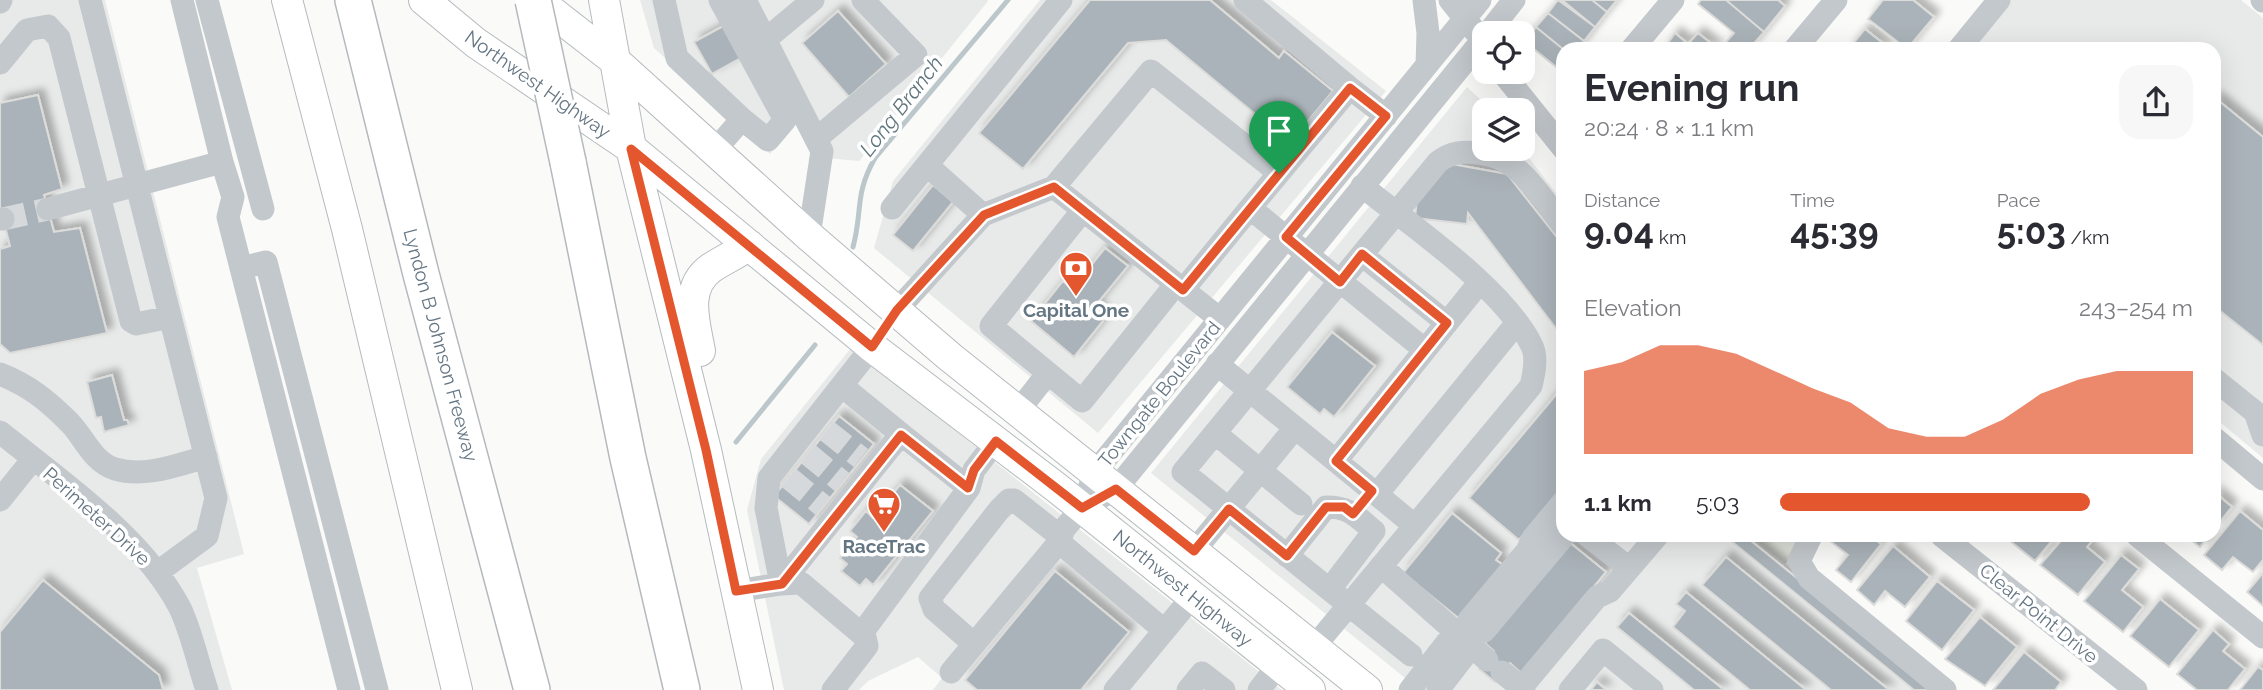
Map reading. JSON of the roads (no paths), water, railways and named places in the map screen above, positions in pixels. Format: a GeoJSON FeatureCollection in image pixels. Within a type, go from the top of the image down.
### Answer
{"type":"FeatureCollection","features":[{"type":"Feature","properties":{"kind":"highway","name":"Lyndon B Johnson Freeway"},"geometry":{"type":"LineString","coordinates":[[353,0],[421,274],[532,690]]}},
{"type":"Feature","properties":{"kind":"highway"},"geometry":{"type":"LineString","coordinates":[[535,0],[628,458],[682,690]]}},
{"type":"Feature","properties":{"kind":"main road"},"geometry":{"type":"LineString","coordinates":[[287,0],[347,229],[457,690]]}},
{"type":"Feature","properties":{"kind":"main road","name":"Northwest Highway"},"geometry":{"type":"LineString","coordinates":[[424,0],[476,43],[631,149],[872,347],[1082,508],[1310,690]]}},
{"type":"Feature","properties":{"kind":"main road","name":"Northwest Highway"},"geometry":{"type":"LineString","coordinates":[[535,0],[614,60],[809,236],[950,356],[1367,690]]}},
{"type":"Feature","properties":{"kind":"main road"},"geometry":{"type":"LineString","coordinates":[[604,0],[631,149],[706,450],[758,690]]}},
{"type":"Feature","properties":{"kind":"main road"},"geometry":{"type":"LineString","coordinates":[[706,450],[715,412],[693,314],[693,291],[710,269],[749,245]]}},
{"type":"Feature","properties":{"kind":"main road"},"geometry":{"type":"LineString","coordinates":[[872,347],[897,310]]}},
{"type":"Feature","properties":{"kind":"street"},"geometry":{"type":"LineString","coordinates":[[90,0],[216,498],[207,536],[158,572]]}},
{"type":"Feature","properties":{"kind":"street"},"geometry":{"type":"LineString","coordinates":[[181,0],[233,197],[228,217],[349,690]]}},
{"type":"Feature","properties":{"kind":"street"},"geometry":{"type":"LineString","coordinates":[[207,0],[263,209]]}},
{"type":"Feature","properties":{"kind":"street"},"geometry":{"type":"LineString","coordinates":[[664,0],[677,58],[742,119],[768,140],[792,113]]}},
{"type":"Feature","properties":{"kind":"street"},"geometry":{"type":"LineString","coordinates":[[720,0],[792,113],[816,139],[822,151],[809,236]]}},
{"type":"Feature","properties":{"kind":"street"},"geometry":{"type":"LineString","coordinates":[[745,0],[765,40],[792,113]]}},
{"type":"Feature","properties":{"kind":"street"},"geometry":{"type":"LineString","coordinates":[[765,40],[813,0]]}},
{"type":"Feature","properties":{"kind":"street"},"geometry":{"type":"LineString","coordinates":[[816,139],[916,55],[863,0]]}},
{"type":"Feature","properties":{"kind":"street"},"geometry":{"type":"LineString","coordinates":[[892,208],[1061,0]]}},
{"type":"Feature","properties":{"kind":"street"},"geometry":{"type":"LineString","coordinates":[[1245,0],[1386,116]]}},
{"type":"Feature","properties":{"kind":"street"},"geometry":{"type":"LineString","coordinates":[[1423,0],[1428,33],[1427,65]]}},
{"type":"Feature","properties":{"kind":"street"},"geometry":{"type":"LineString","coordinates":[[1450,0],[1472,26]]}},
{"type":"Feature","properties":{"kind":"street","name":"Towngate Boulevard"},"geometry":{"type":"LineString","coordinates":[[951,672],[1105,480],[1220,319],[1480,0]]}},
{"type":"Feature","properties":{"kind":"street","name":"Towngate Boulevard"},"geometry":{"type":"LineString","coordinates":[[1498,21],[1514,0]]}},
{"type":"Feature","properties":{"kind":"street"},"geometry":{"type":"LineString","coordinates":[[1638,42],[1673,0]]}},
{"type":"Feature","properties":{"kind":"street"},"geometry":{"type":"LineString","coordinates":[[1801,42],[1836,0]]}},
{"type":"Feature","properties":{"kind":"street"},"geometry":{"type":"LineString","coordinates":[[1965,42],[1999,0]]}},
{"type":"Feature","properties":{"kind":"street"},"geometry":{"type":"LineString","coordinates":[[0,63],[27,30],[48,26],[59,38],[131,321],[136,324],[170,317]]}},
{"type":"Feature","properties":{"kind":"street","name":"Towngate Boulevard"},"geometry":{"type":"LineString","coordinates":[[1105,480],[1217,364],[1472,54]]}},
{"type":"Feature","properties":{"kind":"street"},"geometry":{"type":"LineString","coordinates":[[897,310],[984,215],[1054,187],[1151,71],[1279,173]]}},
{"type":"Feature","properties":{"kind":"street"},"geometry":{"type":"LineString","coordinates":[[1512,84],[1556,134]]}},
{"type":"Feature","properties":{"kind":"street"},"geometry":{"type":"LineString","coordinates":[[1083,209],[991,326],[1082,401],[1350,88]]}},
{"type":"Feature","properties":{"kind":"street"},"geometry":{"type":"LineString","coordinates":[[715,150],[742,119]]}},
{"type":"Feature","properties":{"kind":"street"},"geometry":{"type":"LineString","coordinates":[[1411,655],[1183,472],[1395,213],[1438,162],[1448,155],[1464,151],[1494,154],[1514,164],[1556,216]]}},
{"type":"Feature","properties":{"kind":"street"},"geometry":{"type":"LineString","coordinates":[[48,209],[222,162]]}},
{"type":"Feature","properties":{"kind":"street"},"geometry":{"type":"LineString","coordinates":[[927,165],[984,215]]}},
{"type":"Feature","properties":{"kind":"street"},"geometry":{"type":"LineString","coordinates":[[1054,187],[1220,319]]}},
{"type":"Feature","properties":{"kind":"street"},"geometry":{"type":"LineString","coordinates":[[1314,647],[1531,386],[1535,371],[1532,346],[1480,282],[1362,187]]}},
{"type":"Feature","properties":{"kind":"street"},"geometry":{"type":"LineString","coordinates":[[1250,208],[1425,350]]}},
{"type":"Feature","properties":{"kind":"street"},"geometry":{"type":"LineString","coordinates":[[1362,254],[1447,323]]}},
{"type":"Feature","properties":{"kind":"street"},"geometry":{"type":"LineString","coordinates":[[241,268],[266,262],[377,690]]}},
{"type":"Feature","properties":{"kind":"street"},"geometry":{"type":"LineString","coordinates":[[1336,461],[1480,282]]}},
{"type":"Feature","properties":{"kind":"street"},"geometry":{"type":"LineString","coordinates":[[1353,514],[1374,493],[1516,324]]}},
{"type":"Feature","properties":{"kind":"street"},"geometry":{"type":"LineString","coordinates":[[782,584],[766,508],[769,478],[783,473],[821,426],[842,386],[872,347]]}},
{"type":"Feature","properties":{"kind":"street"},"geometry":{"type":"LineString","coordinates":[[1217,364],[1414,525]]}},
{"type":"Feature","properties":{"kind":"street"},"geometry":{"type":"LineString","coordinates":[[0,373],[29,386],[72,425],[100,463],[117,470],[156,471],[206,457]]}},
{"type":"Feature","properties":{"kind":"street"},"geometry":{"type":"LineString","coordinates":[[1019,410],[1048,373]]}},
{"type":"Feature","properties":{"kind":"street"},"geometry":{"type":"LineString","coordinates":[[2221,385],[2255,412],[2263,435]]}},
{"type":"Feature","properties":{"kind":"street"},"geometry":{"type":"LineString","coordinates":[[842,386],[968,488]]}},
{"type":"Feature","properties":{"kind":"street"},"geometry":{"type":"LineString","coordinates":[[1194,551],[1295,428]]}},
{"type":"Feature","properties":{"kind":"street","name":"Perimeter Drive"},"geometry":{"type":"LineString","coordinates":[[0,432],[124,535],[158,572],[181,610],[207,690]]}},
{"type":"Feature","properties":{"kind":"street"},"geometry":{"type":"LineString","coordinates":[[1215,433],[1301,504]]}},
{"type":"Feature","properties":{"kind":"street"},"geometry":{"type":"LineString","coordinates":[[782,584],[830,511],[867,463],[901,435]]}},
{"type":"Feature","properties":{"kind":"street"},"geometry":{"type":"LineString","coordinates":[[833,690],[880,610],[968,488],[974,470],[996,441]]}},
{"type":"Feature","properties":{"kind":"street"},"geometry":{"type":"LineString","coordinates":[[2221,443],[2259,468]]}},
{"type":"Feature","properties":{"kind":"street"},"geometry":{"type":"LineString","coordinates":[[0,499],[33,459]]}},
{"type":"Feature","properties":{"kind":"street"},"geometry":{"type":"LineString","coordinates":[[974,643],[934,609],[930,598],[1009,500],[1014,500],[1159,626],[1169,625]]}},
{"type":"Feature","properties":{"kind":"street"},"geometry":{"type":"LineString","coordinates":[[1287,556],[1326,507],[1344,507],[1374,531],[1330,589]]}},
{"type":"Feature","properties":{"kind":"street"},"geometry":{"type":"LineString","coordinates":[[1438,690],[1465,655],[1464,638],[1469,620],[1527,551],[1533,538],[1556,510]]}},
{"type":"Feature","properties":{"kind":"street"},"geometry":{"type":"LineString","coordinates":[[1410,690],[1448,641],[1484,631],[1559,542]]}},
{"type":"Feature","properties":{"kind":"street"},"geometry":{"type":"LineString","coordinates":[[1596,542],[1629,568]]}},
{"type":"Feature","properties":{"kind":"street"},"geometry":{"type":"LineString","coordinates":[[1381,566],[1523,689],[1597,597],[1610,591],[1652,542]]}},
{"type":"Feature","properties":{"kind":"street"},"geometry":{"type":"LineString","coordinates":[[1808,542],[1799,561],[1809,578],[1945,690]]}},
{"type":"Feature","properties":{"kind":"street","name":"Clear Point Drive"},"geometry":{"type":"LineString","coordinates":[[1950,542],[2136,690]]}},
{"type":"Feature","properties":{"kind":"street"},"geometry":{"type":"LineString","coordinates":[[2145,542],[2263,637]]}},
{"type":"Feature","properties":{"kind":"street"},"geometry":{"type":"LineString","coordinates":[[736,591],[801,583],[862,644]]}},
{"type":"Feature","properties":{"kind":"street"},"geometry":{"type":"LineString","coordinates":[[1115,690],[1193,596]]}},
{"type":"Feature","properties":{"kind":"street"},"geometry":{"type":"LineString","coordinates":[[1570,690],[1603,650],[1653,690]]}},
{"type":"Feature","properties":{"kind":"street"},"geometry":{"type":"LineString","coordinates":[[1259,690],[1279,664]]}},
{"type":"Feature","properties":{"kind":"street"},"geometry":{"type":"LineString","coordinates":[[1188,690],[1202,673],[1224,690]]}},
{"type":"Feature","properties":{"kind":"waterway","name":"Long Branch"},"geometry":{"type":"LineString","coordinates":[[853,247],[861,193],[875,158],[1008,0]]}},
{"type":"Feature","properties":{"kind":"waterway","name":"Long Branch"},"geometry":{"type":"LineString","coordinates":[[736,442],[815,345]]}},
{"type":"Feature","properties":{"kind":"tunnel"},"geometry":{"type":"LineString","coordinates":[[3,219],[48,209]]}},
{"type":"Feature","properties":{"kind":"tunnel"},"geometry":{"type":"LineString","coordinates":[[827,431],[861,458]]}},
{"type":"Feature","properties":{"kind":"tunnel"},"geometry":{"type":"LineString","coordinates":[[808,454],[842,482]]}},
{"type":"Feature","properties":{"kind":"tunnel"},"geometry":{"type":"LineString","coordinates":[[789,478],[823,506]]}},
{"type":"Feature","properties":{"kind":"place","name":"Capital One"},"geometry":{"type":"Point","coordinates":[1076,298]}},
{"type":"Feature","properties":{"kind":"place","name":"RaceTrac"},"geometry":{"type":"Point","coordinates":[884,534]}}]}
